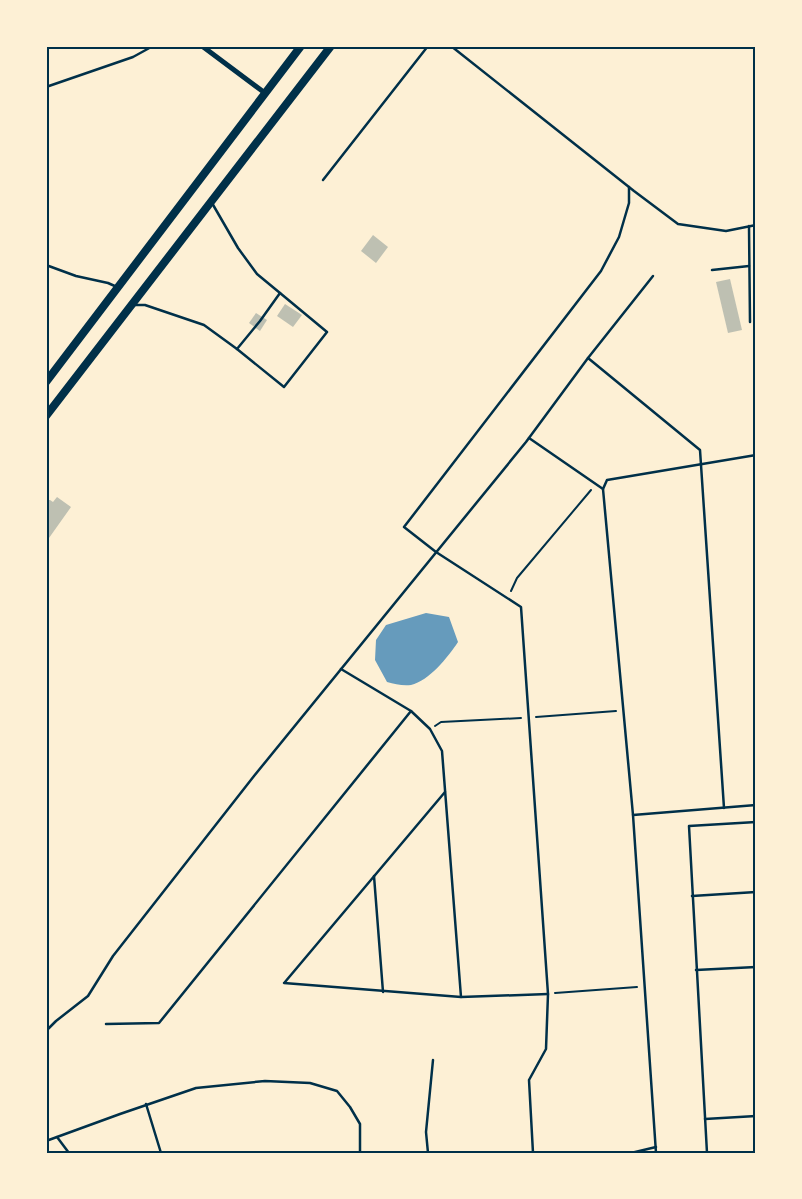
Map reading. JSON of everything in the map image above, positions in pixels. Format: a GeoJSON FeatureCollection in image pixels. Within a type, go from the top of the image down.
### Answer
{"type":"FeatureCollection","features":[{"type":"Feature","properties":{"kind":"main road"},"geometry":{"type":"LineString","coordinates":[[46,382],[301,46]]}},
{"type":"Feature","properties":{"kind":"main road"},"geometry":{"type":"LineString","coordinates":[[46,416],[331,46]]}},
{"type":"Feature","properties":{"kind":"street"},"geometry":{"type":"LineString","coordinates":[[202,46],[265,93]]}},
{"type":"Feature","properties":{"kind":"lane"},"geometry":{"type":"LineString","coordinates":[[46,87],[133,57],[153,46]]}},
{"type":"Feature","properties":{"kind":"lane"},"geometry":{"type":"LineString","coordinates":[[323,180],[428,46]]}},
{"type":"Feature","properties":{"kind":"lane"},"geometry":{"type":"LineString","coordinates":[[451,46],[678,224],[726,231],[756,225]]}},
{"type":"Feature","properties":{"kind":"lane"},"geometry":{"type":"LineString","coordinates":[[533,1153],[529,1080],[546,1049],[548,994],[521,607],[436,552],[404,527],[601,271],[619,237],[629,203],[629,187]]}},
{"type":"Feature","properties":{"kind":"lane"},"geometry":{"type":"LineString","coordinates":[[131,305],[145,305],[204,325],[237,348],[284,387],[327,332],[256,274],[211,202]]}},
{"type":"Feature","properties":{"kind":"lane"},"geometry":{"type":"LineString","coordinates":[[749,226],[750,322]]}},
{"type":"Feature","properties":{"kind":"lane"},"geometry":{"type":"LineString","coordinates":[[46,265],[76,276],[119,287]]}},
{"type":"Feature","properties":{"kind":"lane"},"geometry":{"type":"LineString","coordinates":[[712,270],[749,266]]}},
{"type":"Feature","properties":{"kind":"lane"},"geometry":{"type":"LineString","coordinates":[[46,1031],[88,996],[113,956],[254,776],[529,438],[588,358],[653,276]]}},
{"type":"Feature","properties":{"kind":"lane"},"geometry":{"type":"LineString","coordinates":[[237,348],[280,293]]}},
{"type":"Feature","properties":{"kind":"lane"},"geometry":{"type":"LineString","coordinates":[[588,358],[700,450],[724,808]]}},
{"type":"Feature","properties":{"kind":"lane"},"geometry":{"type":"LineString","coordinates":[[529,438],[602,489]]}},
{"type":"Feature","properties":{"kind":"lane"},"geometry":{"type":"LineString","coordinates":[[656,1153],[633,815],[602,489],[606,480],[756,455]]}},
{"type":"Feature","properties":{"kind":"lane"},"geometry":{"type":"LineString","coordinates":[[341,669],[412,711],[430,729],[442,751],[461,998]]}},
{"type":"Feature","properties":{"kind":"lane"},"geometry":{"type":"LineString","coordinates":[[106,1024],[159,1024],[412,711]]}},
{"type":"Feature","properties":{"kind":"lane"},"geometry":{"type":"LineString","coordinates":[[445,792],[284,983],[461,998],[548,994]]}},
{"type":"Feature","properties":{"kind":"lane"},"geometry":{"type":"LineString","coordinates":[[633,815],[756,805]]}},
{"type":"Feature","properties":{"kind":"lane"},"geometry":{"type":"LineString","coordinates":[[706,1153],[689,826],[756,822]]}},
{"type":"Feature","properties":{"kind":"lane"},"geometry":{"type":"LineString","coordinates":[[374,876],[382,992]]}},
{"type":"Feature","properties":{"kind":"lane"},"geometry":{"type":"LineString","coordinates":[[692,896],[756,892]]}},
{"type":"Feature","properties":{"kind":"lane"},"geometry":{"type":"LineString","coordinates":[[696,970],[756,967]]}},
{"type":"Feature","properties":{"kind":"lane"},"geometry":{"type":"LineString","coordinates":[[428,1153],[426,1132],[433,1060]]}},
{"type":"Feature","properties":{"kind":"lane"},"geometry":{"type":"LineString","coordinates":[[46,1141],[146,1104],[196,1088],[265,1081],[310,1083],[337,1091],[350,1107],[360,1124],[360,1153]]}},
{"type":"Feature","properties":{"kind":"lane"},"geometry":{"type":"LineString","coordinates":[[146,1104],[162,1153]]}},
{"type":"Feature","properties":{"kind":"lane"},"geometry":{"type":"LineString","coordinates":[[705,1120],[756,1116]]}},
{"type":"Feature","properties":{"kind":"lane"},"geometry":{"type":"LineString","coordinates":[[57,1137],[69,1153]]}},
{"type":"Feature","properties":{"kind":"lane"},"geometry":{"type":"LineString","coordinates":[[632,1153],[656,1147]]}},
{"type":"Feature","properties":{"kind":"path"},"geometry":{"type":"LineString","coordinates":[[508,598],[517,578],[596,484]]}},
{"type":"Feature","properties":{"kind":"path"},"geometry":{"type":"LineString","coordinates":[[548,994],[645,986]]}},
{"type":"Feature","properties":{"kind":"water"},"geometry":{"type":"Polygon","coordinates":[[[426,613],[449,617],[458,642],[438,668],[418,683],[399,685],[387,682],[375,660],[376,640],[386,625],[426,613]]]}},
{"type":"Feature","properties":{"kind":"building"},"geometry":{"type":"Polygon","coordinates":[[[373,235],[388,247],[376,263],[361,251],[373,235]]]}},
{"type":"Feature","properties":{"kind":"building"},"geometry":{"type":"Polygon","coordinates":[[[730,279],[742,330],[728,333],[716,282],[730,279]]]}},
{"type":"Feature","properties":{"kind":"building"},"geometry":{"type":"Polygon","coordinates":[[[285,304],[302,315],[293,327],[277,316],[285,304]]]}},
{"type":"Feature","properties":{"kind":"building"},"geometry":{"type":"Polygon","coordinates":[[[256,313],[267,320],[260,331],[249,323],[256,313]]]}},
{"type":"Feature","properties":{"kind":"building"},"geometry":{"type":"Polygon","coordinates":[[[57,497],[71,507],[49,538],[46,536],[46,500],[53,502],[57,497]]]}}]}
